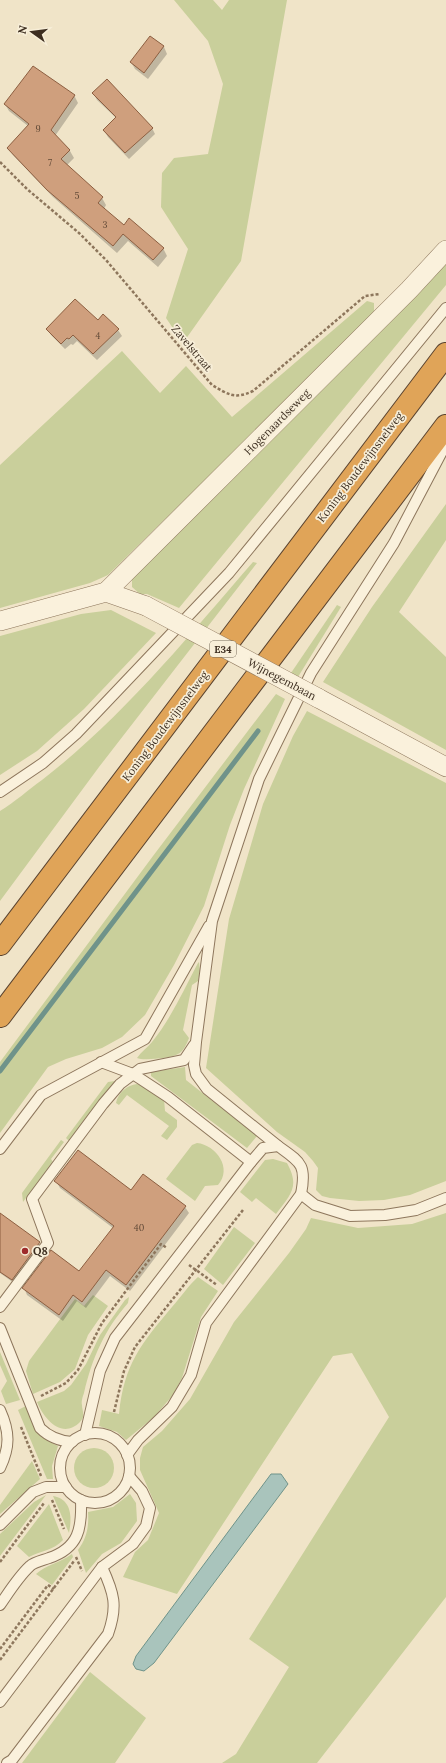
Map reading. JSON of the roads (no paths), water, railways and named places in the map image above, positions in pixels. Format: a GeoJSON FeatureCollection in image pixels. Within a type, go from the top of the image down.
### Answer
{"type":"FeatureCollection","features":[{"type":"Feature","properties":{"kind":"highway","name":"Koning Boudewijnsnelweg"},"geometry":{"type":"LineString","coordinates":[[0,944],[446,354]]}},
{"type":"Feature","properties":{"kind":"highway"},"geometry":{"type":"LineString","coordinates":[[0,1016],[446,426]]}},
{"type":"Feature","properties":{"kind":"street","name":"Hogenaardseweg"},"geometry":{"type":"LineString","coordinates":[[106,592],[396,303],[446,250]]}},
{"type":"Feature","properties":{"kind":"street","name":"Wijnegembaan"},"geometry":{"type":"LineString","coordinates":[[106,592],[146,606],[446,766]]}},
{"type":"Feature","properties":{"kind":"street"},"geometry":{"type":"LineString","coordinates":[[0,621],[106,592]]}},
{"type":"Feature","properties":{"kind":"lane"},"geometry":{"type":"LineString","coordinates":[[0,792],[43,763],[76,734],[230,573],[446,308]]}},
{"type":"Feature","properties":{"kind":"lane"},"geometry":{"type":"LineString","coordinates":[[127,1455],[138,1440],[172,1407],[191,1375],[206,1323],[301,1194],[304,1176],[298,1161],[214,1094],[200,1081],[196,1074],[194,1065],[196,1042],[212,921],[259,779],[311,673],[394,543],[446,444]]}},
{"type":"Feature","properties":{"kind":"lane"},"geometry":{"type":"LineString","coordinates":[[0,1149],[41,1096],[145,1039],[212,921]]}},
{"type":"Feature","properties":{"kind":"lane"},"geometry":{"type":"LineString","coordinates":[[0,1307],[48,1243],[32,1200],[103,1104],[120,1084],[146,1066],[184,1060],[196,1042]]}},
{"type":"Feature","properties":{"kind":"lane"},"geometry":{"type":"LineString","coordinates":[[101,1062],[133,1074],[168,1097],[251,1162]]}},
{"type":"Feature","properties":{"kind":"lane"},"geometry":{"type":"LineString","coordinates":[[85,1434],[100,1371],[115,1338],[251,1162],[263,1148],[278,1146]]}},
{"type":"Feature","properties":{"kind":"lane"},"geometry":{"type":"LineString","coordinates":[[301,1194],[314,1205],[350,1216],[385,1215],[416,1210],[446,1198]]}},
{"type":"Feature","properties":{"kind":"lane"},"geometry":{"type":"LineString","coordinates":[[0,1328],[40,1428],[45,1433],[57,1439],[72,1442]]}},
{"type":"Feature","properties":{"kind":"lane"},"geometry":{"type":"LineString","coordinates":[[0,1410],[8,1435],[7,1454],[0,1468]]}},
{"type":"Feature","properties":{"kind":"lane"},"geometry":{"type":"LineString","coordinates":[[92,1433],[107,1435],[119,1443],[127,1455],[130,1469],[129,1476],[122,1490],[110,1499],[95,1503],[81,1500],[66,1487],[60,1467],[63,1453],[72,1442],[85,1434],[92,1433]]}},
{"type":"Feature","properties":{"kind":"lane"},"geometry":{"type":"LineString","coordinates":[[0,1702],[102,1567],[133,1544],[146,1526],[150,1508],[142,1490],[129,1476]]}},
{"type":"Feature","properties":{"kind":"lane"},"geometry":{"type":"LineString","coordinates":[[0,1525],[33,1492],[46,1487],[66,1487]]}},
{"type":"Feature","properties":{"kind":"lane"},"geometry":{"type":"LineString","coordinates":[[0,1605],[30,1565],[52,1557],[72,1545],[79,1531],[82,1516],[81,1500]]}},
{"type":"Feature","properties":{"kind":"lane"},"geometry":{"type":"LineString","coordinates":[[7,1763],[12,1760],[108,1634],[114,1618],[115,1603],[109,1582],[102,1567]]}},
{"type":"Feature","properties":{"kind":"water"},"geometry":{"type":"Polygon","coordinates":[[[271,1474],[281,1474],[288,1484],[154,1663],[144,1671],[136,1669],[133,1664],[136,1656],[271,1474]]]}},
{"type":"Feature","properties":{"kind":"waterway"},"geometry":{"type":"LineString","coordinates":[[0,1071],[258,731]]}},
{"type":"Feature","properties":{"kind":"place","name":"Q8"},"geometry":{"type":"Point","coordinates":[25,1251]}}]}
